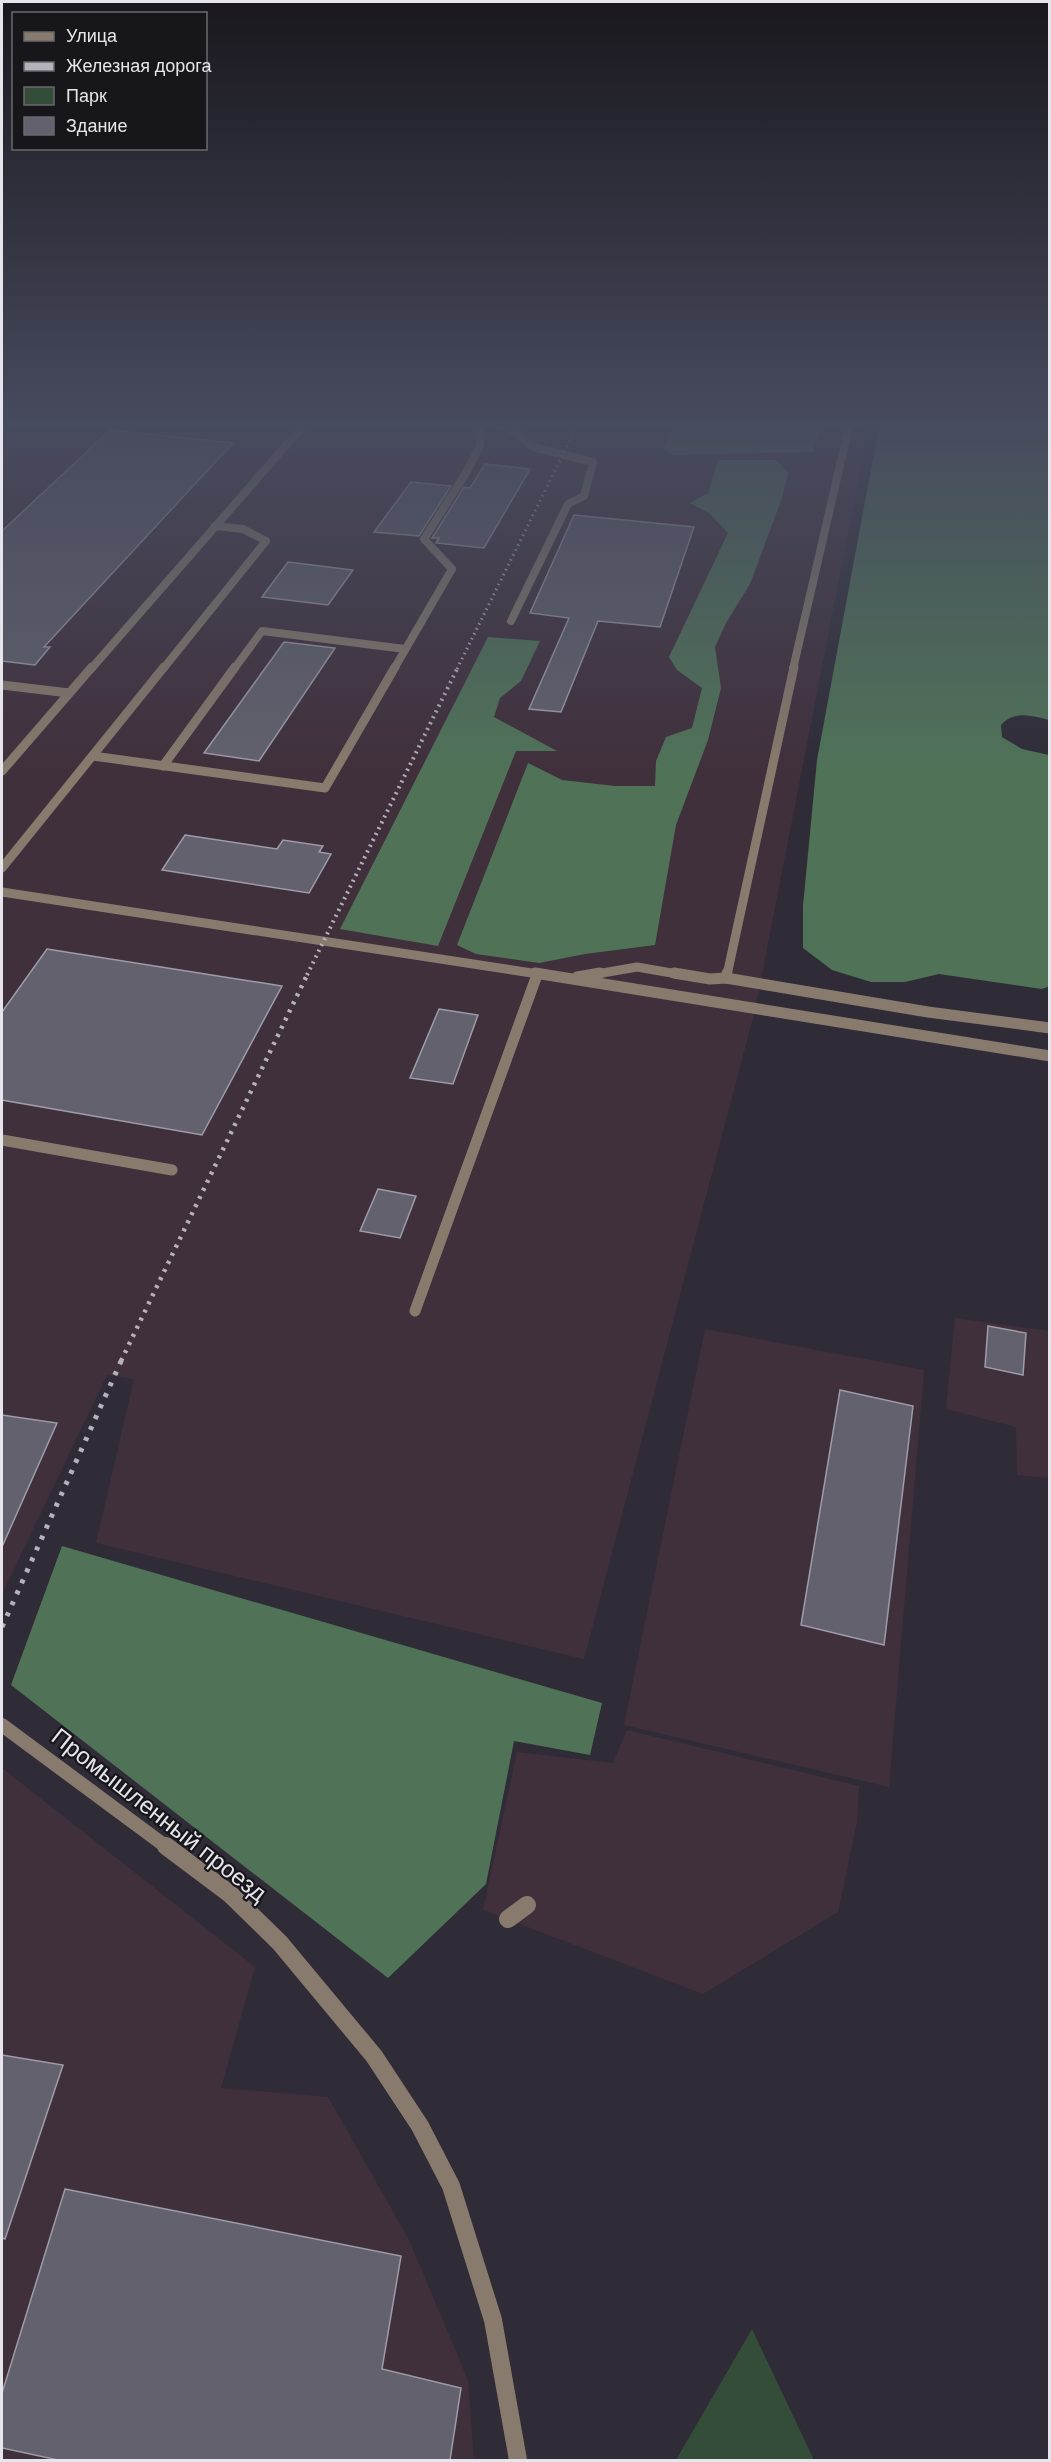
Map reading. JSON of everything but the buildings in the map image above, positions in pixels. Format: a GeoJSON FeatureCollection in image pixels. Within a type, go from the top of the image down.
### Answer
{"type":"FeatureCollection","features":[{"type":"Feature","properties":{"kind":"street"},"geometry":{"type":"LineString","coordinates":[[2,771],[202,541]]}},
{"type":"Feature","properties":{"kind":"street"},"geometry":{"type":"LineString","coordinates":[[2,868],[266,542],[264,541]]}},
{"type":"Feature","properties":{"kind":"street"},"geometry":{"type":"LineString","coordinates":[[93,756],[325,788],[452,569],[426,541]]}},
{"type":"Feature","properties":{"kind":"street"},"geometry":{"type":"LineString","coordinates":[[511,621],[550,541]]}},
{"type":"Feature","properties":{"kind":"street"},"geometry":{"type":"LineString","coordinates":[[726,978],[772,758],[822,541]]}},
{"type":"Feature","properties":{"kind":"street"},"geometry":{"type":"LineString","coordinates":[[164,766],[262,631],[405,649]]}},
{"type":"Feature","properties":{"kind":"street"},"geometry":{"type":"LineString","coordinates":[[2,685],[69,693]]}},
{"type":"Feature","properties":{"kind":"street"},"geometry":{"type":"LineString","coordinates":[[2,892],[567,978],[1050,1056]]}},
{"type":"Feature","properties":{"kind":"street"},"geometry":{"type":"LineString","coordinates":[[567,978],[637,967],[710,979],[726,978],[928,1012],[1050,1028]]}},
{"type":"Feature","properties":{"kind":"street"},"geometry":{"type":"LineString","coordinates":[[415,1311],[537,975]]}},
{"type":"Feature","properties":{"kind":"street"},"geometry":{"type":"LineString","coordinates":[[2,1140],[172,1170]]}},
{"type":"Feature","properties":{"kind":"street","name":"Промышленный проезд"},"geometry":{"type":"LineString","coordinates":[[2,1725],[230,1894],[280,1943],[374,2056],[420,2127],[451,2186],[493,2320],[518,2460]]}},
{"type":"Feature","properties":{"kind":"street"},"geometry":{"type":"LineString","coordinates":[[508,1919],[526,1905]]}},
{"type":"Feature","properties":{"kind":"shaded area"},"geometry":{"type":"Polygon","coordinates":[[[2,541],[847,541],[755,1010],[584,1659],[96,1543],[134,1379],[107,1375],[2,1594],[2,541]]]}},
{"type":"Feature","properties":{"kind":"shaded area"},"geometry":{"type":"Polygon","coordinates":[[[955,1318],[1049,1331],[1049,1478],[1017,1475],[1016,1427],[946,1409],[955,1318]]]}},
{"type":"Feature","properties":{"kind":"shaded area"},"geometry":{"type":"Polygon","coordinates":[[[705,1329],[924,1370],[889,1787],[624,1725],[705,1329]]]}},
{"type":"Feature","properties":{"kind":"shaded area"},"geometry":{"type":"Polygon","coordinates":[[[627,1730],[859,1786],[857,1822],[838,1912],[703,1994],[483,1910],[517,1752],[613,1763],[627,1730]]]}},
{"type":"Feature","properties":{"kind":"shaded area"},"geometry":{"type":"Polygon","coordinates":[[[2,1768],[255,1967],[221,2088],[328,2097],[409,2240],[468,2380],[474,2460],[2,2460],[2,1768]]]}},
{"type":"Feature","properties":{"kind":"green space"},"geometry":{"type":"Polygon","coordinates":[[[724,541],[766,541],[750,584],[726,623],[715,647],[721,688],[708,740],[676,825],[655,945],[585,954],[539,963],[476,954],[457,945],[528,763],[562,780],[615,786],[655,786],[656,761],[666,737],[692,728],[702,688],[677,670],[669,657],[724,541]]]}},
{"type":"Feature","properties":{"kind":"green space"},"geometry":{"type":"Polygon","coordinates":[[[858,541],[1049,541],[1049,720],[1017,716],[1006,720],[1001,725],[1002,737],[1022,749],[1049,755],[1050,986],[1042,989],[939,974],[905,982],[871,982],[832,970],[803,948],[803,906],[817,760],[858,541]]]}},
{"type":"Feature","properties":{"kind":"green space"},"geometry":{"type":"Polygon","coordinates":[[[488,637],[540,641],[521,681],[500,698],[494,717],[557,751],[516,751],[438,946],[340,929],[488,637]]]}},
{"type":"Feature","properties":{"kind":"green space"},"geometry":{"type":"Polygon","coordinates":[[[62,1546],[602,1703],[590,1755],[514,1741],[486,1884],[388,1978],[11,1685],[62,1546]]]}},
{"type":"Feature","properties":{"kind":"green space"},"geometry":{"type":"Polygon","coordinates":[[[752,2329],[814,2460],[676,2460],[752,2329]]]}},
{"type":"Feature","properties":{"kind":"railway"},"geometry":{"type":"LineString","coordinates":[[457,669],[520,541]]}},
{"type":"Feature","properties":{"kind":"railway"},"geometry":{"type":"LineString","coordinates":[[307,975],[458,667]]}},
{"type":"Feature","properties":{"kind":"railway"},"geometry":{"type":"LineString","coordinates":[[121,1361],[308,973]]}},
{"type":"Feature","properties":{"kind":"railway"},"geometry":{"type":"LineString","coordinates":[[2,1627],[122,1359]]}}]}
